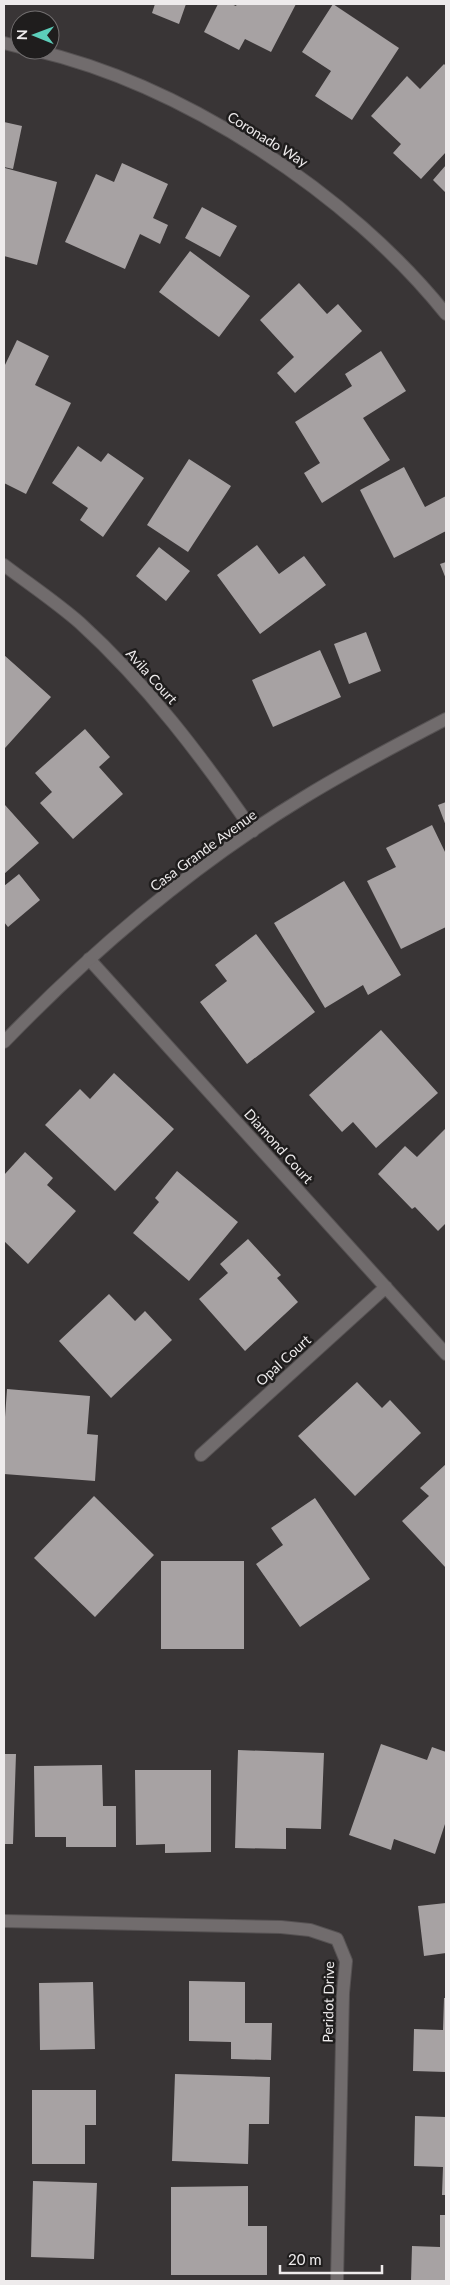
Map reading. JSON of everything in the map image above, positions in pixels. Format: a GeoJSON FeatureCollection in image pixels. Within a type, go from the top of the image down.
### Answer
{"type":"FeatureCollection","features":[{"type":"Feature","properties":{"kind":"street","name":"Coronado Way"},"geometry":{"type":"LineString","coordinates":[[60,56],[142,87],[222,127],[296,174],[378,240],[446,314]]}},
{"type":"Feature","properties":{"kind":"street","name":"Avila Court"},"geometry":{"type":"LineString","coordinates":[[4,565],[79,622],[141,685],[211,770],[253,831]]}},
{"type":"Feature","properties":{"kind":"street","name":"Casa Grande Avenue"},"geometry":{"type":"LineString","coordinates":[[4,1042],[89,959],[195,872],[253,831],[339,777],[446,719]]}},
{"type":"Feature","properties":{"kind":"street","name":"Diamond Court"},"geometry":{"type":"LineString","coordinates":[[89,959],[446,1354]]}},
{"type":"Feature","properties":{"kind":"street","name":"Opal Court"},"geometry":{"type":"LineString","coordinates":[[201,1455],[386,1287]]}},
{"type":"Feature","properties":{"kind":"street","name":"Peridot Drive"},"geometry":{"type":"LineString","coordinates":[[4,1922],[281,1927],[310,1930],[336,1939],[346,1961],[343,1993],[337,2281]]}},
{"type":"Feature","properties":{"kind":"building"},"geometry":{"type":"Polygon","coordinates":[[[155,4],[186,4],[179,24],[152,13],[155,4]]]}},
{"type":"Feature","properties":{"kind":"building"},"geometry":{"type":"Polygon","coordinates":[[[218,4],[236,6],[237,4],[296,4],[271,52],[245,39],[239,50],[204,32],[218,4]]]}},
{"type":"Feature","properties":{"kind":"building"},"geometry":{"type":"Polygon","coordinates":[[[333,4],[399,48],[352,120],[315,96],[331,71],[302,52],[333,4]]]}},
{"type":"Feature","properties":{"kind":"building"},"geometry":{"type":"Polygon","coordinates":[[[444,64],[446,66],[446,152],[421,179],[393,153],[401,144],[371,116],[407,76],[420,89],[444,64]]]}},
{"type":"Feature","properties":{"kind":"building"},"geometry":{"type":"Polygon","coordinates":[[[4,122],[22,126],[13,169],[4,167],[4,122]]]}},
{"type":"Feature","properties":{"kind":"building"},"geometry":{"type":"Polygon","coordinates":[[[122,163],[168,184],[153,218],[168,225],[160,244],[140,234],[125,269],[65,242],[96,174],[114,182],[122,163]]]}},
{"type":"Feature","properties":{"kind":"building"},"geometry":{"type":"Polygon","coordinates":[[[446,165],[446,193],[433,180],[446,165]]]}},
{"type":"Feature","properties":{"kind":"building"},"geometry":{"type":"Polygon","coordinates":[[[5,168],[57,182],[37,265],[4,256],[5,168]]]}},
{"type":"Feature","properties":{"kind":"building"},"geometry":{"type":"Polygon","coordinates":[[[202,207],[237,226],[220,257],[185,238],[202,207]]]}},
{"type":"Feature","properties":{"kind":"building"},"geometry":{"type":"Polygon","coordinates":[[[190,251],[250,296],[219,337],[159,292],[190,251]]]}},
{"type":"Feature","properties":{"kind":"building"},"geometry":{"type":"Polygon","coordinates":[[[299,283],[327,314],[338,304],[362,331],[295,393],[277,373],[294,357],[260,320],[299,283]]]}},
{"type":"Feature","properties":{"kind":"building"},"geometry":{"type":"Polygon","coordinates":[[[17,340],[49,356],[35,385],[71,403],[26,494],[4,483],[4,367],[17,340]]]}},
{"type":"Feature","properties":{"kind":"building"},"geometry":{"type":"Polygon","coordinates":[[[381,351],[406,391],[363,418],[390,460],[322,503],[304,473],[320,463],[295,422],[352,386],[345,374],[381,351]]]}},
{"type":"Feature","properties":{"kind":"building"},"geometry":{"type":"Polygon","coordinates":[[[78,446],[101,462],[108,453],[144,478],[103,537],[80,520],[88,508],[52,483],[78,446]]]}},
{"type":"Feature","properties":{"kind":"building"},"geometry":{"type":"Polygon","coordinates":[[[189,459],[231,486],[188,552],[147,525],[189,459]]]}},
{"type":"Feature","properties":{"kind":"building"},"geometry":{"type":"Polygon","coordinates":[[[404,467],[425,507],[446,496],[446,531],[394,558],[360,490],[404,467]]]}},
{"type":"Feature","properties":{"kind":"building"},"geometry":{"type":"Polygon","coordinates":[[[257,545],[279,574],[304,556],[326,585],[260,634],[217,575],[257,545]]]}},
{"type":"Feature","properties":{"kind":"building"},"geometry":{"type":"Polygon","coordinates":[[[159,547],[190,571],[166,601],[136,576],[159,547]]]}},
{"type":"Feature","properties":{"kind":"building"},"geometry":{"type":"Polygon","coordinates":[[[446,562],[446,579],[440,564],[446,562]]]}},
{"type":"Feature","properties":{"kind":"building"},"geometry":{"type":"Polygon","coordinates":[[[366,632],[381,671],[349,684],[334,644],[366,632]]]}},
{"type":"Feature","properties":{"kind":"building"},"geometry":{"type":"Polygon","coordinates":[[[320,650],[341,697],[273,727],[252,680],[320,650]]]}},
{"type":"Feature","properties":{"kind":"building"},"geometry":{"type":"Polygon","coordinates":[[[4,655],[51,697],[5,748],[4,746],[4,655]]]}},
{"type":"Feature","properties":{"kind":"building"},"geometry":{"type":"Polygon","coordinates":[[[85,729],[110,757],[99,767],[123,794],[73,839],[40,803],[52,792],[35,773],[85,729]]]}},
{"type":"Feature","properties":{"kind":"building"},"geometry":{"type":"Polygon","coordinates":[[[446,802],[446,826],[438,805],[446,802]]]}},
{"type":"Feature","properties":{"kind":"building"},"geometry":{"type":"Polygon","coordinates":[[[4,806],[39,843],[4,874],[4,806]]]}},
{"type":"Feature","properties":{"kind":"building"},"geometry":{"type":"Polygon","coordinates":[[[432,825],[446,854],[446,927],[401,949],[367,881],[396,867],[386,848],[432,825]]]}},
{"type":"Feature","properties":{"kind":"building"},"geometry":{"type":"Polygon","coordinates":[[[19,874],[40,900],[8,927],[4,922],[4,886],[19,874]]]}},
{"type":"Feature","properties":{"kind":"building"},"geometry":{"type":"Polygon","coordinates":[[[344,881],[401,975],[368,995],[363,985],[325,1008],[274,923],[344,881]]]}},
{"type":"Feature","properties":{"kind":"building"},"geometry":{"type":"Polygon","coordinates":[[[256,934],[315,1012],[247,1064],[200,1002],[227,981],[215,965],[256,934]]]}},
{"type":"Feature","properties":{"kind":"building"},"geometry":{"type":"Polygon","coordinates":[[[381,1030],[438,1093],[376,1148],[353,1122],[342,1132],[309,1095],[381,1030]]]}},
{"type":"Feature","properties":{"kind":"building"},"geometry":{"type":"Polygon","coordinates":[[[114,1073],[174,1129],[115,1191],[45,1125],[80,1089],[90,1099],[114,1073]]]}},
{"type":"Feature","properties":{"kind":"building"},"geometry":{"type":"Polygon","coordinates":[[[446,1128],[446,1223],[438,1231],[415,1207],[412,1209],[378,1174],[405,1146],[417,1157],[446,1128]]]}},
{"type":"Feature","properties":{"kind":"building"},"geometry":{"type":"Polygon","coordinates":[[[25,1152],[53,1178],[47,1185],[76,1211],[28,1264],[4,1241],[4,1175],[25,1152]]]}},
{"type":"Feature","properties":{"kind":"building"},"geometry":{"type":"Polygon","coordinates":[[[177,1171],[238,1222],[189,1281],[133,1233],[159,1202],[155,1198],[177,1171]]]}},
{"type":"Feature","properties":{"kind":"building"},"geometry":{"type":"Polygon","coordinates":[[[248,1239],[281,1275],[277,1278],[298,1302],[245,1351],[199,1299],[228,1273],[220,1264],[248,1239]]]}},
{"type":"Feature","properties":{"kind":"building"},"geometry":{"type":"Polygon","coordinates":[[[109,1294],[135,1321],[145,1311],[172,1340],[111,1398],[59,1341],[109,1294]]]}},
{"type":"Feature","properties":{"kind":"building"},"geometry":{"type":"Polygon","coordinates":[[[357,1382],[382,1408],[390,1400],[421,1433],[355,1496],[298,1436],[357,1382]]]}},
{"type":"Feature","properties":{"kind":"building"},"geometry":{"type":"Polygon","coordinates":[[[7,1389],[90,1396],[87,1434],[98,1435],[95,1481],[4,1474],[4,1431],[7,1389]]]}},
{"type":"Feature","properties":{"kind":"building"},"geometry":{"type":"Polygon","coordinates":[[[446,1464],[446,1568],[402,1521],[429,1496],[420,1488],[446,1464]]]}},
{"type":"Feature","properties":{"kind":"building"},"geometry":{"type":"Polygon","coordinates":[[[94,1496],[154,1555],[95,1617],[34,1558],[94,1496]]]}},
{"type":"Feature","properties":{"kind":"building"},"geometry":{"type":"Polygon","coordinates":[[[315,1498],[370,1579],[300,1627],[256,1564],[283,1545],[271,1528],[315,1498]]]}},
{"type":"Feature","properties":{"kind":"building"},"geometry":{"type":"Polygon","coordinates":[[[161,1561],[244,1561],[244,1649],[161,1649],[161,1561]]]}},
{"type":"Feature","properties":{"kind":"building"},"geometry":{"type":"Polygon","coordinates":[[[381,1744],[427,1760],[432,1747],[446,1752],[446,1821],[435,1854],[394,1839],[391,1850],[349,1835],[381,1744]]]}},
{"type":"Feature","properties":{"kind":"building"},"geometry":{"type":"Polygon","coordinates":[[[238,1750],[324,1753],[321,1829],[286,1828],[286,1849],[235,1848],[238,1750]]]}},
{"type":"Feature","properties":{"kind":"building"},"geometry":{"type":"Polygon","coordinates":[[[4,1754],[16,1754],[13,1844],[4,1844],[4,1754]]]}},
{"type":"Feature","properties":{"kind":"building"},"geometry":{"type":"Polygon","coordinates":[[[102,1765],[103,1806],[116,1806],[116,1847],[66,1847],[66,1837],[35,1837],[34,1766],[102,1765]]]}},
{"type":"Feature","properties":{"kind":"building"},"geometry":{"type":"Polygon","coordinates":[[[135,1770],[211,1770],[211,1852],[165,1853],[165,1844],[136,1845],[135,1770]]]}},
{"type":"Feature","properties":{"kind":"building"},"geometry":{"type":"Polygon","coordinates":[[[446,1903],[446,1953],[424,1956],[418,1906],[446,1903]]]}},
{"type":"Feature","properties":{"kind":"building"},"geometry":{"type":"Polygon","coordinates":[[[189,1981],[245,1982],[245,2023],[272,2023],[271,2060],[231,2059],[231,2042],[189,2041],[189,1981]]]}},
{"type":"Feature","properties":{"kind":"building"},"geometry":{"type":"Polygon","coordinates":[[[93,1982],[95,2049],[40,2050],[39,1983],[93,1982]]]}},
{"type":"Feature","properties":{"kind":"building"},"geometry":{"type":"Polygon","coordinates":[[[444,1998],[446,1998],[446,2072],[413,2071],[414,2029],[443,2030],[444,1998]]]}},
{"type":"Feature","properties":{"kind":"building"},"geometry":{"type":"Polygon","coordinates":[[[175,2074],[270,2077],[269,2124],[249,2124],[248,2164],[172,2161],[175,2074]]]}},
{"type":"Feature","properties":{"kind":"building"},"geometry":{"type":"Polygon","coordinates":[[[32,2090],[96,2090],[96,2125],[85,2125],[85,2164],[32,2164],[32,2090]]]}},
{"type":"Feature","properties":{"kind":"building"},"geometry":{"type":"Polygon","coordinates":[[[415,2116],[446,2117],[446,2195],[442,2195],[443,2167],[414,2166],[415,2116]]]}},
{"type":"Feature","properties":{"kind":"building"},"geometry":{"type":"Polygon","coordinates":[[[33,2181],[97,2183],[94,2259],[31,2257],[33,2181]]]}},
{"type":"Feature","properties":{"kind":"building"},"geometry":{"type":"Polygon","coordinates":[[[248,2186],[248,2226],[267,2226],[267,2275],[171,2275],[171,2187],[248,2186]]]}},
{"type":"Feature","properties":{"kind":"building"},"geometry":{"type":"Polygon","coordinates":[[[440,2215],[446,2215],[446,2281],[411,2281],[412,2246],[440,2247],[440,2215]]]}}]}
